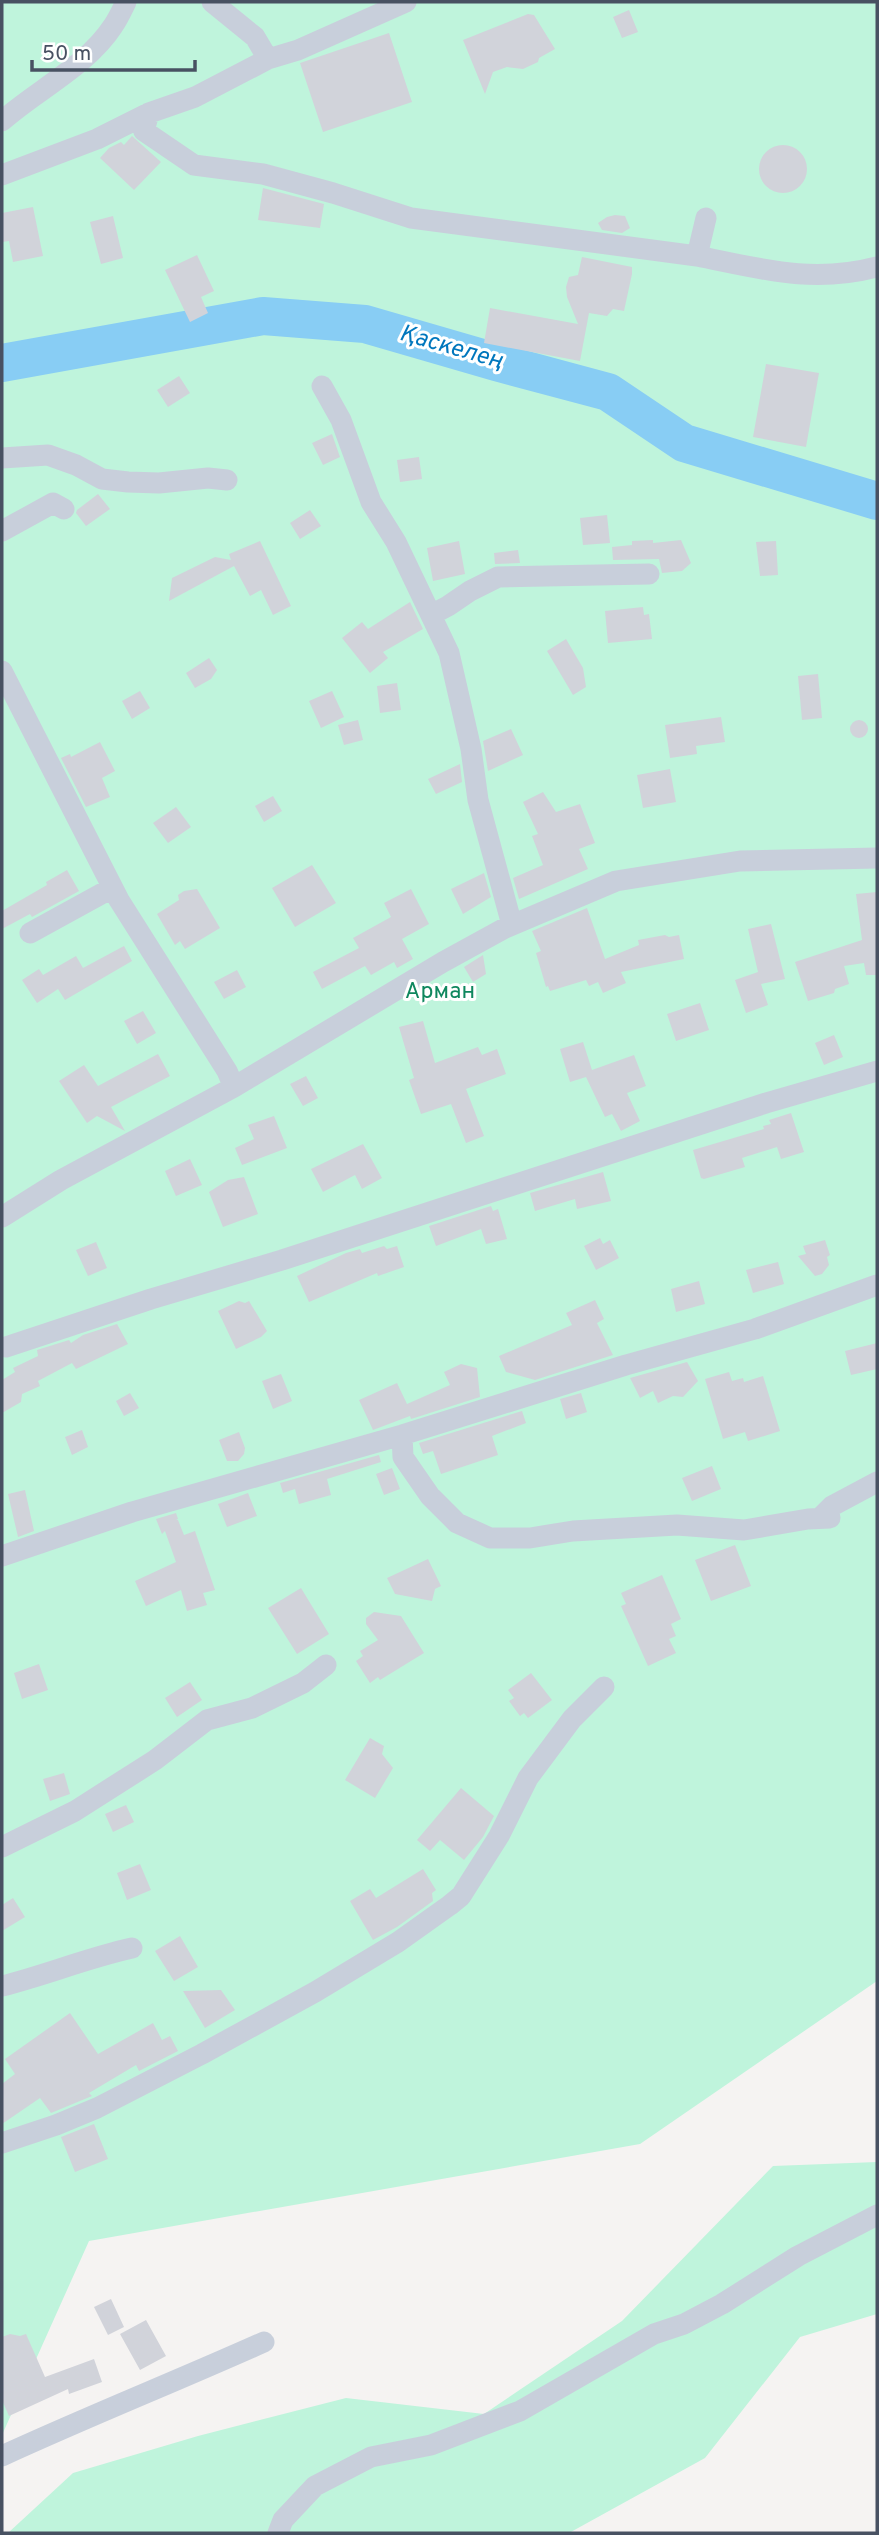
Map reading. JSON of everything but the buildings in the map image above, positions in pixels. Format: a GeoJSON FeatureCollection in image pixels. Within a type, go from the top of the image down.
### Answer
{"type":"FeatureCollection","features":[{"type":"Feature","properties":{"kind":"street"},"geometry":{"type":"LineString","coordinates":[[2,121],[86,56],[113,27],[126,2]]}},
{"type":"Feature","properties":{"kind":"street"},"geometry":{"type":"LineString","coordinates":[[212,2],[255,37],[268,59]]}},
{"type":"Feature","properties":{"kind":"street"},"geometry":{"type":"LineString","coordinates":[[2,175],[97,139],[149,113],[195,97],[268,59],[298,50],[406,2]]}},
{"type":"Feature","properties":{"kind":"street"},"geometry":{"type":"LineString","coordinates":[[149,113],[144,131],[194,165],[263,174],[411,218],[697,256],[791,275],[848,275],[877,267]]}},
{"type":"Feature","properties":{"kind":"street"},"geometry":{"type":"LineString","coordinates":[[697,256],[706,218]]}},
{"type":"Feature","properties":{"kind":"street"},"geometry":{"type":"LineString","coordinates":[[322,386],[341,421],[371,502],[396,542],[449,653],[471,750],[478,800],[512,925]]}},
{"type":"Feature","properties":{"kind":"street"},"geometry":{"type":"LineString","coordinates":[[2,457],[48,455],[76,465],[102,479],[128,482],[159,483],[208,478],[227,480]]}},
{"type":"Feature","properties":{"kind":"street"},"geometry":{"type":"LineString","coordinates":[[2,531],[53,503],[64,509]]}},
{"type":"Feature","properties":{"kind":"street"},"geometry":{"type":"LineString","coordinates":[[431,615],[470,591],[498,578],[649,574]]}},
{"type":"Feature","properties":{"kind":"street"},"geometry":{"type":"LineString","coordinates":[[2,671],[112,887],[227,1071],[234,1087]]}},
{"type":"Feature","properties":{"kind":"street"},"geometry":{"type":"LineString","coordinates":[[2,1217],[61,1180],[234,1087],[443,962],[512,925],[616,881],[740,861],[877,858]]}},
{"type":"Feature","properties":{"kind":"street"},"geometry":{"type":"LineString","coordinates":[[30,933],[112,887]]}},
{"type":"Feature","properties":{"kind":"street"},"geometry":{"type":"LineString","coordinates":[[6,1348],[766,1102],[877,1071]]}},
{"type":"Feature","properties":{"kind":"street"},"geometry":{"type":"LineString","coordinates":[[2,1556],[132,1512],[402,1435],[626,1364],[755,1329],[877,1285]]}},
{"type":"Feature","properties":{"kind":"street"},"geometry":{"type":"LineString","coordinates":[[402,1435],[403,1457],[430,1496],[457,1523],[490,1538],[530,1538],[573,1531],[677,1525],[744,1530],[825,1518],[832,1506],[877,1482]]}},
{"type":"Feature","properties":{"kind":"street"},"geometry":{"type":"LineString","coordinates":[[2,1847],[75,1811],[155,1760],[207,1720],[251,1708],[303,1683],[326,1665]]}},
{"type":"Feature","properties":{"kind":"street"},"geometry":{"type":"LineString","coordinates":[[2,2143],[97,2108],[202,2054],[327,1985],[398,1942],[450,1905],[461,1896],[499,1836],[528,1778],[572,1719],[604,1687]]}},
{"type":"Feature","properties":{"kind":"street"},"geometry":{"type":"LineString","coordinates":[[2,1986],[28,1980],[98,1955],[132,1948]]}},
{"type":"Feature","properties":{"kind":"street"},"geometry":{"type":"LineString","coordinates":[[278,2533],[283,2520],[315,2486],[370,2458],[431,2445],[520,2411],[654,2334],[684,2324],[722,2304],[798,2256],[877,2215]]}},
{"type":"Feature","properties":{"kind":"street"},"geometry":{"type":"LineString","coordinates":[[2,2456],[109,2407],[164,2387],[264,2342]]}},
{"type":"Feature","properties":{"kind":"green space","name":"Арман"},"geometry":{"type":"Polygon","coordinates":[[[2,2],[877,2],[877,1981],[640,2144],[89,2241],[2,2435],[2,2]]]}},
{"type":"Feature","properties":{"kind":"green space"},"geometry":{"type":"Polygon","coordinates":[[[877,2162],[877,2314],[800,2337],[705,2458],[569,2533],[8,2533],[73,2473],[198,2436],[346,2398],[484,2414],[622,2321],[773,2166],[877,2162]]]}},
{"type":"Feature","properties":{"kind":"waterway","name":"Қаскелең"},"geometry":{"type":"LineString","coordinates":[[2,363],[263,316],[365,324],[608,392],[684,443],[877,501]]}}]}
